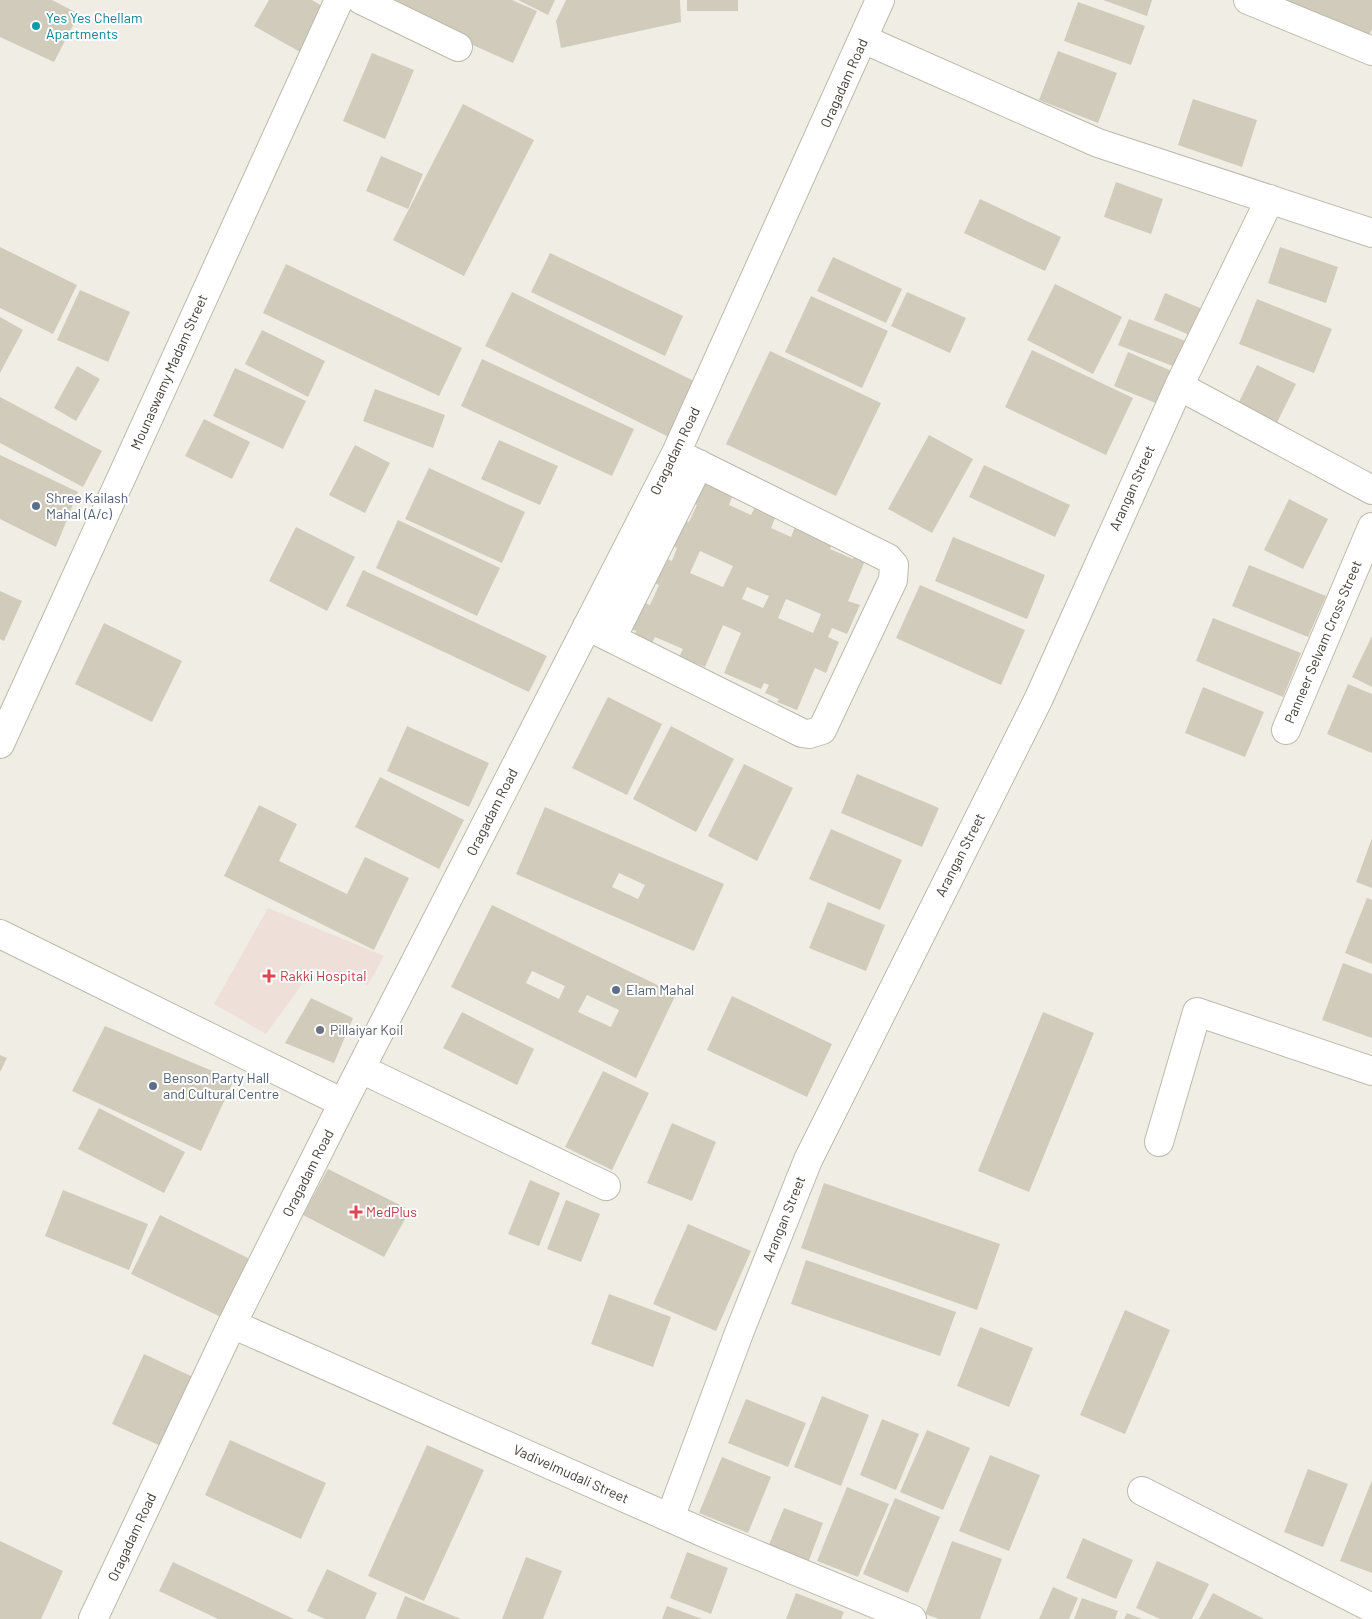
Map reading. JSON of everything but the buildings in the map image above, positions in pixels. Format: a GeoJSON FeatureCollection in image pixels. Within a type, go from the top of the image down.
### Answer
{"type":"FeatureCollection","features":[{"type":"Feature","properties":{"kind":"street","name":"Mounaswamy Madam Street"},"geometry":{"type":"LineString","coordinates":[[0,744],[339,0]]}},
{"type":"Feature","properties":{"kind":"street"},"geometry":{"type":"LineString","coordinates":[[361,0],[458,47]]}},
{"type":"Feature","properties":{"kind":"street","name":"Oragadam Road"},"geometry":{"type":"LineString","coordinates":[[93,1619],[232,1324],[587,626],[687,459],[880,0]]}},
{"type":"Feature","properties":{"kind":"street"},"geometry":{"type":"LineString","coordinates":[[1248,0],[1372,52]]}},
{"type":"Feature","properties":{"kind":"street"},"geometry":{"type":"LineString","coordinates":[[863,39],[1098,143],[1372,233]]}},
{"type":"Feature","properties":{"kind":"street","name":"Arangan Street"},"geometry":{"type":"LineString","coordinates":[[670,1518],[739,1333],[808,1160],[1038,698],[1179,386],[1270,200]]}},
{"type":"Feature","properties":{"kind":"street"},"geometry":{"type":"LineString","coordinates":[[1179,386],[1372,490]]}},
{"type":"Feature","properties":{"kind":"street"},"geometry":{"type":"LineString","coordinates":[[587,626],[802,733],[810,734],[822,730],[893,580],[894,564],[888,558],[687,459],[612,638]]}},
{"type":"Feature","properties":{"kind":"street","name":"Panneer Selvam Cross Street"},"geometry":{"type":"LineString","coordinates":[[1286,730],[1372,527]]}},
{"type":"Feature","properties":{"kind":"street"},"geometry":{"type":"LineString","coordinates":[[0,934],[343,1103]]}},
{"type":"Feature","properties":{"kind":"street"},"geometry":{"type":"LineString","coordinates":[[1158,1142],[1197,1012],[1372,1071]]}},
{"type":"Feature","properties":{"kind":"street"},"geometry":{"type":"LineString","coordinates":[[361,1069],[606,1186]]}},
{"type":"Feature","properties":{"kind":"street","name":"Vadivelmudali Street"},"geometry":{"type":"LineString","coordinates":[[232,1324],[670,1518],[912,1619]]}},
{"type":"Feature","properties":{"kind":"street"},"geometry":{"type":"LineString","coordinates":[[1142,1491],[1363,1610]]}},
{"type":"Feature","properties":{"kind":"shaded area","name":"Rakki Hospital"},"geometry":{"type":"Polygon","coordinates":[[[268,908],[384,956],[368,985],[314,968],[266,1034],[214,1004],[268,908]]]}},
{"type":"Feature","properties":{"kind":"place","name":"Yes Yes Chellam Apartments"},"geometry":{"type":"Point","coordinates":[36,26]}},
{"type":"Feature","properties":{"kind":"place","name":"Shree Kailash Mahal (A/c)"},"geometry":{"type":"Point","coordinates":[36,506]}},
{"type":"Feature","properties":{"kind":"place","name":"Rakki Hospital"},"geometry":{"type":"Point","coordinates":[269,976]}},
{"type":"Feature","properties":{"kind":"place","name":"Elam Mahal"},"geometry":{"type":"Point","coordinates":[616,990]}},
{"type":"Feature","properties":{"kind":"place","name":"Pillaiyar Koil"},"geometry":{"type":"Point","coordinates":[320,1030]}},
{"type":"Feature","properties":{"kind":"place","name":"Benson Party Hall and Cultural Centre"},"geometry":{"type":"Point","coordinates":[153,1086]}},
{"type":"Feature","properties":{"kind":"place","name":"MedPlus"},"geometry":{"type":"Point","coordinates":[356,1212]}}]}
